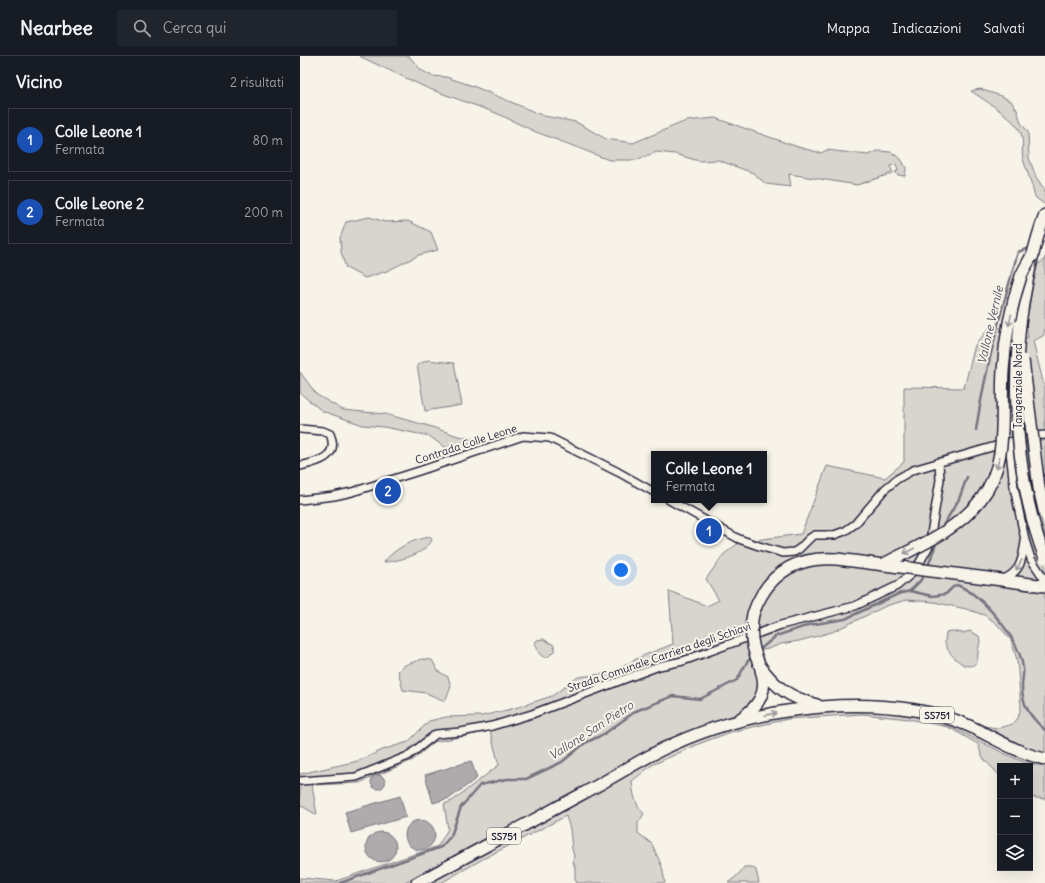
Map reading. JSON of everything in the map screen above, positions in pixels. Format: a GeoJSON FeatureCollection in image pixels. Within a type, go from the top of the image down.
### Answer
{"type":"FeatureCollection","features":[{"type":"Feature","properties":{"kind":"main road","name":"Tangenziale Nord"},"geometry":{"type":"LineString","coordinates":[[1045,215],[1031,257],[1026,279],[1017,353],[1016,393],[1018,434],[1023,474],[1045,558]]}},
{"type":"Feature","properties":{"kind":"main road"},"geometry":{"type":"LineString","coordinates":[[884,564],[953,526],[968,514],[981,499],[992,482],[999,459],[1002,438],[1003,370],[1008,325],[1022,275],[1031,257]]}},
{"type":"Feature","properties":{"kind":"main road"},"geometry":{"type":"LineString","coordinates":[[1020,324],[1030,421],[1039,488],[1045,514]]}},
{"type":"Feature","properties":{"kind":"main road"},"geometry":{"type":"LineString","coordinates":[[733,723],[751,711],[763,692],[765,680],[756,658],[752,640],[751,623],[758,601],[765,589],[774,579],[784,570],[796,564],[823,558],[837,559],[1045,586]]}},
{"type":"Feature","properties":{"kind":"main road"},"geometry":{"type":"LineString","coordinates":[[760,666],[770,679],[790,696],[821,707]]}},
{"type":"Feature","properties":{"kind":"main road"},"geometry":{"type":"LineString","coordinates":[[733,723],[782,712],[821,707]]}},
{"type":"Feature","properties":{"kind":"main road","name":"SS751"},"geometry":{"type":"LineString","coordinates":[[821,707],[880,707],[915,710],[948,717],[1008,747],[1045,759]]}},
{"type":"Feature","properties":{"kind":"main road","name":"SS751"},"geometry":{"type":"LineString","coordinates":[[417,883],[591,790],[662,749],[693,736],[733,723]]}},
{"type":"Feature","properties":{"kind":"street"},"geometry":{"type":"LineString","coordinates":[[300,429],[322,431],[330,434],[334,442],[333,450],[326,457],[300,466]]}},
{"type":"Feature","properties":{"kind":"street"},"geometry":{"type":"LineString","coordinates":[[674,503],[739,539],[783,553],[794,552],[800,549],[810,538],[816,535],[834,535],[845,531],[855,524],[884,489],[897,479],[913,470],[1009,442],[1045,435]]}},
{"type":"Feature","properties":{"kind":"street","name":"Contrada Colle Leone"},"geometry":{"type":"LineString","coordinates":[[300,500],[334,496],[352,492],[523,436],[550,438],[651,490]]}},
{"type":"Feature","properties":{"kind":"street"},"geometry":{"type":"LineString","coordinates":[[1009,442],[1014,487],[1025,540],[1031,559],[1045,580]]}},
{"type":"Feature","properties":{"kind":"street","name":"Strada Comunale Carriera degli Schiavi"},"geometry":{"type":"LineString","coordinates":[[300,781],[356,776],[408,756],[436,734],[461,732],[492,726],[532,714],[659,666],[683,661],[781,625],[855,606],[897,586],[911,574],[929,546],[940,480],[939,462]]}},
{"type":"Feature","properties":{"kind":"street"},"geometry":{"type":"LineString","coordinates":[[1000,580],[1011,575],[1019,567],[1023,559],[1025,540]]}},
{"type":"Feature","properties":{"kind":"shaded area"},"geometry":{"type":"Polygon","coordinates":[[[359,56],[409,56],[421,70],[432,76],[446,77],[473,86],[544,116],[576,122],[606,139],[633,143],[686,121],[715,118],[798,147],[821,153],[827,150],[868,155],[878,151],[891,152],[901,159],[906,168],[905,176],[898,175],[895,172],[898,171],[896,164],[890,166],[893,173],[857,185],[789,174],[791,187],[766,184],[753,173],[718,160],[699,161],[675,154],[657,152],[636,160],[609,160],[536,132],[496,113],[427,88],[359,56]]]}},
{"type":"Feature","properties":{"kind":"shaded area"},"geometry":{"type":"Polygon","coordinates":[[[980,89],[1011,101],[1017,110],[1021,123],[1028,132],[1029,158],[1036,177],[1045,190],[1044,204],[1036,198],[1034,194],[1022,155],[1022,140],[1019,129],[1004,114],[971,91],[980,89]]]}},
{"type":"Feature","properties":{"kind":"shaded area"},"geometry":{"type":"Polygon","coordinates":[[[369,217],[385,222],[408,221],[431,232],[438,250],[419,255],[387,271],[365,278],[346,268],[341,252],[340,238],[346,222],[369,217]]]}},
{"type":"Feature","properties":{"kind":"shaded area"},"geometry":{"type":"Polygon","coordinates":[[[1045,257],[1045,329],[1043,336],[1033,341],[1045,390],[1045,517],[1041,518],[1045,535],[1045,755],[993,735],[983,726],[998,728],[1013,724],[1018,718],[1021,707],[1017,660],[1011,640],[996,623],[984,615],[966,609],[934,602],[906,600],[886,606],[832,632],[751,652],[760,677],[759,690],[755,700],[743,712],[659,743],[644,752],[649,762],[691,743],[744,724],[807,714],[874,711],[918,717],[939,723],[961,732],[1003,753],[1028,763],[997,763],[997,773],[982,757],[978,744],[948,727],[909,719],[862,714],[788,719],[731,732],[701,743],[652,765],[632,781],[635,799],[644,814],[638,823],[638,833],[652,844],[662,867],[665,883],[577,883],[575,879],[575,868],[573,861],[574,856],[570,829],[566,816],[481,860],[441,883],[426,883],[593,793],[588,784],[403,883],[300,883],[300,878],[336,881],[438,846],[448,829],[444,804],[452,801],[499,765],[490,731],[434,742],[413,760],[359,783],[312,785],[317,815],[300,805],[300,774],[358,761],[385,749],[408,742],[429,721],[446,717],[482,716],[515,708],[552,696],[578,677],[611,673],[640,657],[673,644],[669,591],[707,606],[719,600],[706,579],[723,555],[740,542],[801,534],[827,466],[885,478],[904,462],[904,387],[964,388],[975,345],[992,325],[1028,338],[1026,323],[1038,264],[1044,260],[1045,257]],[[801,566],[762,587],[750,613],[759,615],[769,593],[784,577],[801,566]]]}},
{"type":"Feature","properties":{"kind":"shaded area"},"geometry":{"type":"Polygon","coordinates":[[[428,360],[454,363],[462,405],[425,411],[417,365],[428,360]]]}},
{"type":"Feature","properties":{"kind":"shaded area"},"geometry":{"type":"Polygon","coordinates":[[[300,372],[317,395],[343,410],[385,414],[429,426],[458,436],[480,440],[454,451],[443,446],[429,436],[384,427],[363,425],[322,411],[300,393],[300,372]]]}},
{"type":"Feature","properties":{"kind":"shaded area"},"geometry":{"type":"Polygon","coordinates":[[[430,537],[432,540],[424,550],[403,559],[384,562],[388,557],[404,545],[430,537]]]}},
{"type":"Feature","properties":{"kind":"shaded area"},"geometry":{"type":"Polygon","coordinates":[[[951,631],[963,633],[970,631],[979,636],[980,642],[978,659],[973,665],[969,666],[958,661],[949,652],[945,641],[946,632],[951,631]]]}},
{"type":"Feature","properties":{"kind":"shaded area"},"geometry":{"type":"Polygon","coordinates":[[[543,639],[554,645],[555,650],[547,658],[540,654],[535,643],[537,640],[543,639]]]}},
{"type":"Feature","properties":{"kind":"shaded area"},"geometry":{"type":"Polygon","coordinates":[[[422,659],[432,660],[438,671],[448,677],[451,687],[445,701],[426,693],[403,690],[398,671],[405,665],[422,659]]]}},
{"type":"Feature","properties":{"kind":"shaded area"},"geometry":{"type":"Polygon","coordinates":[[[471,761],[477,778],[450,798],[433,803],[425,775],[471,761]]]}},
{"type":"Feature","properties":{"kind":"shaded area"},"geometry":{"type":"Polygon","coordinates":[[[1033,764],[1045,766],[1045,799],[1033,797],[1033,764]]]}},
{"type":"Feature","properties":{"kind":"shaded area"},"geometry":{"type":"Polygon","coordinates":[[[375,775],[381,775],[385,779],[385,785],[381,789],[375,789],[371,785],[371,779],[375,775]]]}},
{"type":"Feature","properties":{"kind":"shaded area"},"geometry":{"type":"Polygon","coordinates":[[[400,796],[406,817],[351,833],[345,812],[400,796]]]}},
{"type":"Feature","properties":{"kind":"shaded area"},"geometry":{"type":"Polygon","coordinates":[[[420,820],[431,824],[435,835],[431,846],[420,850],[409,846],[405,835],[409,824],[420,820]]]}},
{"type":"Feature","properties":{"kind":"shaded area"},"geometry":{"type":"Polygon","coordinates":[[[381,832],[387,833],[395,841],[395,853],[387,861],[381,862],[375,861],[367,853],[366,847],[367,841],[375,833],[381,832]]]}},
{"type":"Feature","properties":{"kind":"shaded area"},"geometry":{"type":"Polygon","coordinates":[[[744,867],[752,867],[756,870],[759,883],[728,883],[739,874],[744,867]]]}},
{"type":"Feature","properties":{"kind":"waterway","name":"Vallone Vernile"},"geometry":{"type":"LineString","coordinates":[[976,430],[994,341],[1018,252],[1032,247]]}},
{"type":"Feature","properties":{"kind":"waterway","name":"Vallone Vernile"},"geometry":{"type":"LineString","coordinates":[[941,529],[959,499],[967,477]]}},
{"type":"Feature","properties":{"kind":"waterway","name":"Vallone Vernile"},"geometry":{"type":"LineString","coordinates":[[928,566],[937,541]]}},
{"type":"Feature","properties":{"kind":"waterway","name":"Vallone San Pietro"},"geometry":{"type":"LineString","coordinates":[[757,652],[776,636],[809,625],[845,619],[898,594],[910,591],[920,581],[925,573]]}},
{"type":"Feature","properties":{"kind":"waterway"},"geometry":{"type":"LineString","coordinates":[[910,591],[932,596],[946,594],[957,585],[967,590],[989,608],[1008,632],[1015,645],[1023,668],[1022,693],[1026,706],[1028,711],[1045,730]]}},
{"type":"Feature","properties":{"kind":"waterway","name":"Vallone San Pietro"},"geometry":{"type":"LineString","coordinates":[[340,883],[441,847],[451,836],[461,807],[480,785],[507,779],[526,779],[562,762],[585,743],[604,734],[636,711],[673,696],[700,699],[737,680],[747,662],[753,656]]}},
{"type":"Feature","properties":{"kind":"place","name":"Colle Leone 2"},"geometry":{"type":"Point","coordinates":[388,491]}},
{"type":"Feature","properties":{"kind":"place","name":"Colle Leone 1"},"geometry":{"type":"Point","coordinates":[709,531]}}]}
